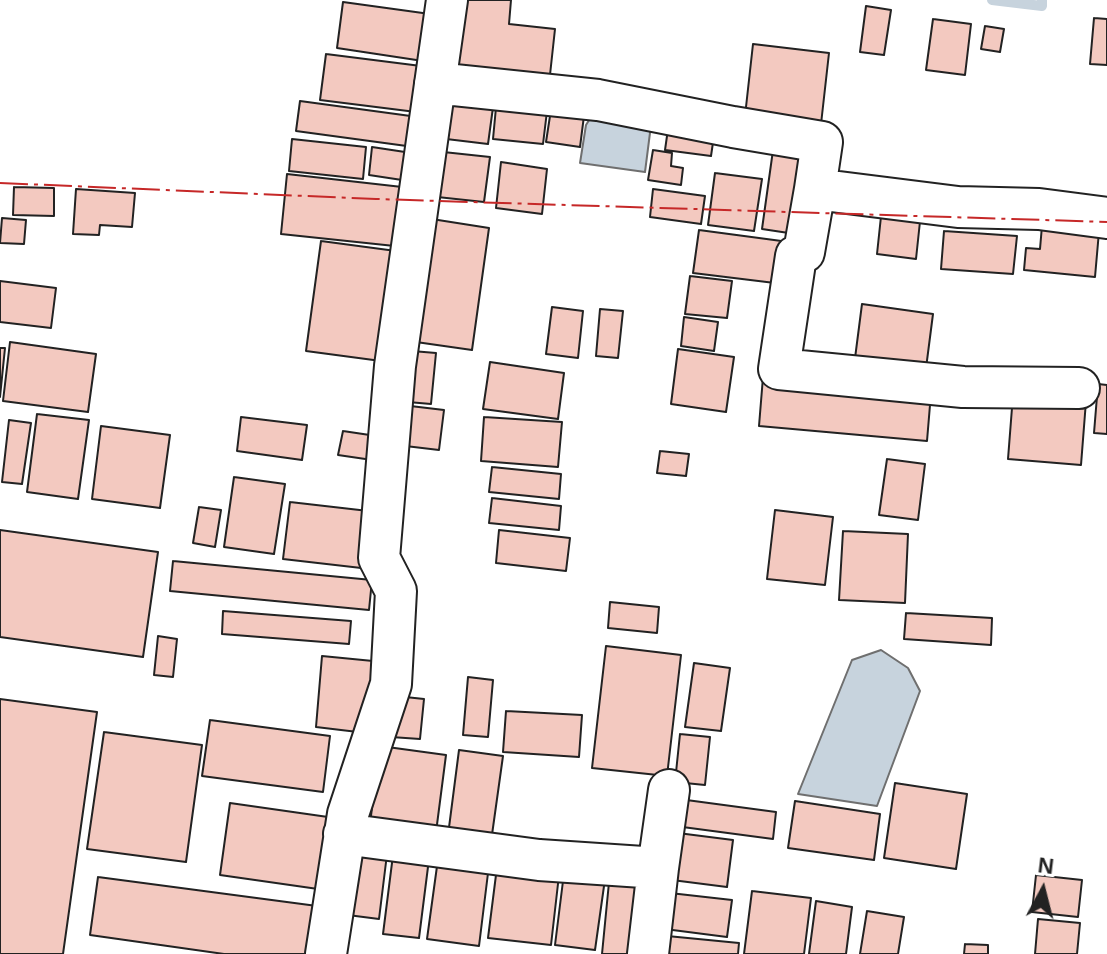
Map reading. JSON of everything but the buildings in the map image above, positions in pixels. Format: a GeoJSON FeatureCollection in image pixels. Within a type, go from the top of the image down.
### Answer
{"type":"FeatureCollection","features":[{"type":"Feature","properties":{"kind":"street"},"geometry":{"type":"LineString","coordinates":[[326,954],[344,834],[391,684],[396,591],[379,558],[395,366],[447,0]]}},
{"type":"Feature","properties":{"kind":"street"},"geometry":{"type":"LineString","coordinates":[[435,83],[598,100],[822,142],[804,252],[796,256],[779,369],[963,387],[1079,388]]}},
{"type":"Feature","properties":{"kind":"street"},"geometry":{"type":"LineString","coordinates":[[815,189],[958,207],[1039,209],[1107,218]]}},
{"type":"Feature","properties":{"kind":"street"},"geometry":{"type":"LineString","coordinates":[[648,954],[669,790]]}},
{"type":"Feature","properties":{"kind":"street"},"geometry":{"type":"LineString","coordinates":[[344,834],[539,860],[658,868]]}},
{"type":"Feature","properties":{"kind":"shaded area"},"geometry":{"type":"Polygon","coordinates":[[[591,117],[651,125],[645,172],[580,163],[586,125],[591,117]]]}},
{"type":"Feature","properties":{"kind":"shaded area"},"geometry":{"type":"Polygon","coordinates":[[[881,650],[908,668],[920,691],[877,806],[798,794],[852,660],[881,650]]]}},
{"type":"Feature","properties":{"kind":"waterway"},"geometry":{"type":"LineString","coordinates":[[992,0],[1042,6],[1042,0]]}},
{"type":"Feature","properties":{"kind":"power"},"geometry":{"type":"LineString","coordinates":[[0,183],[376,199],[1107,222]]}}]}
